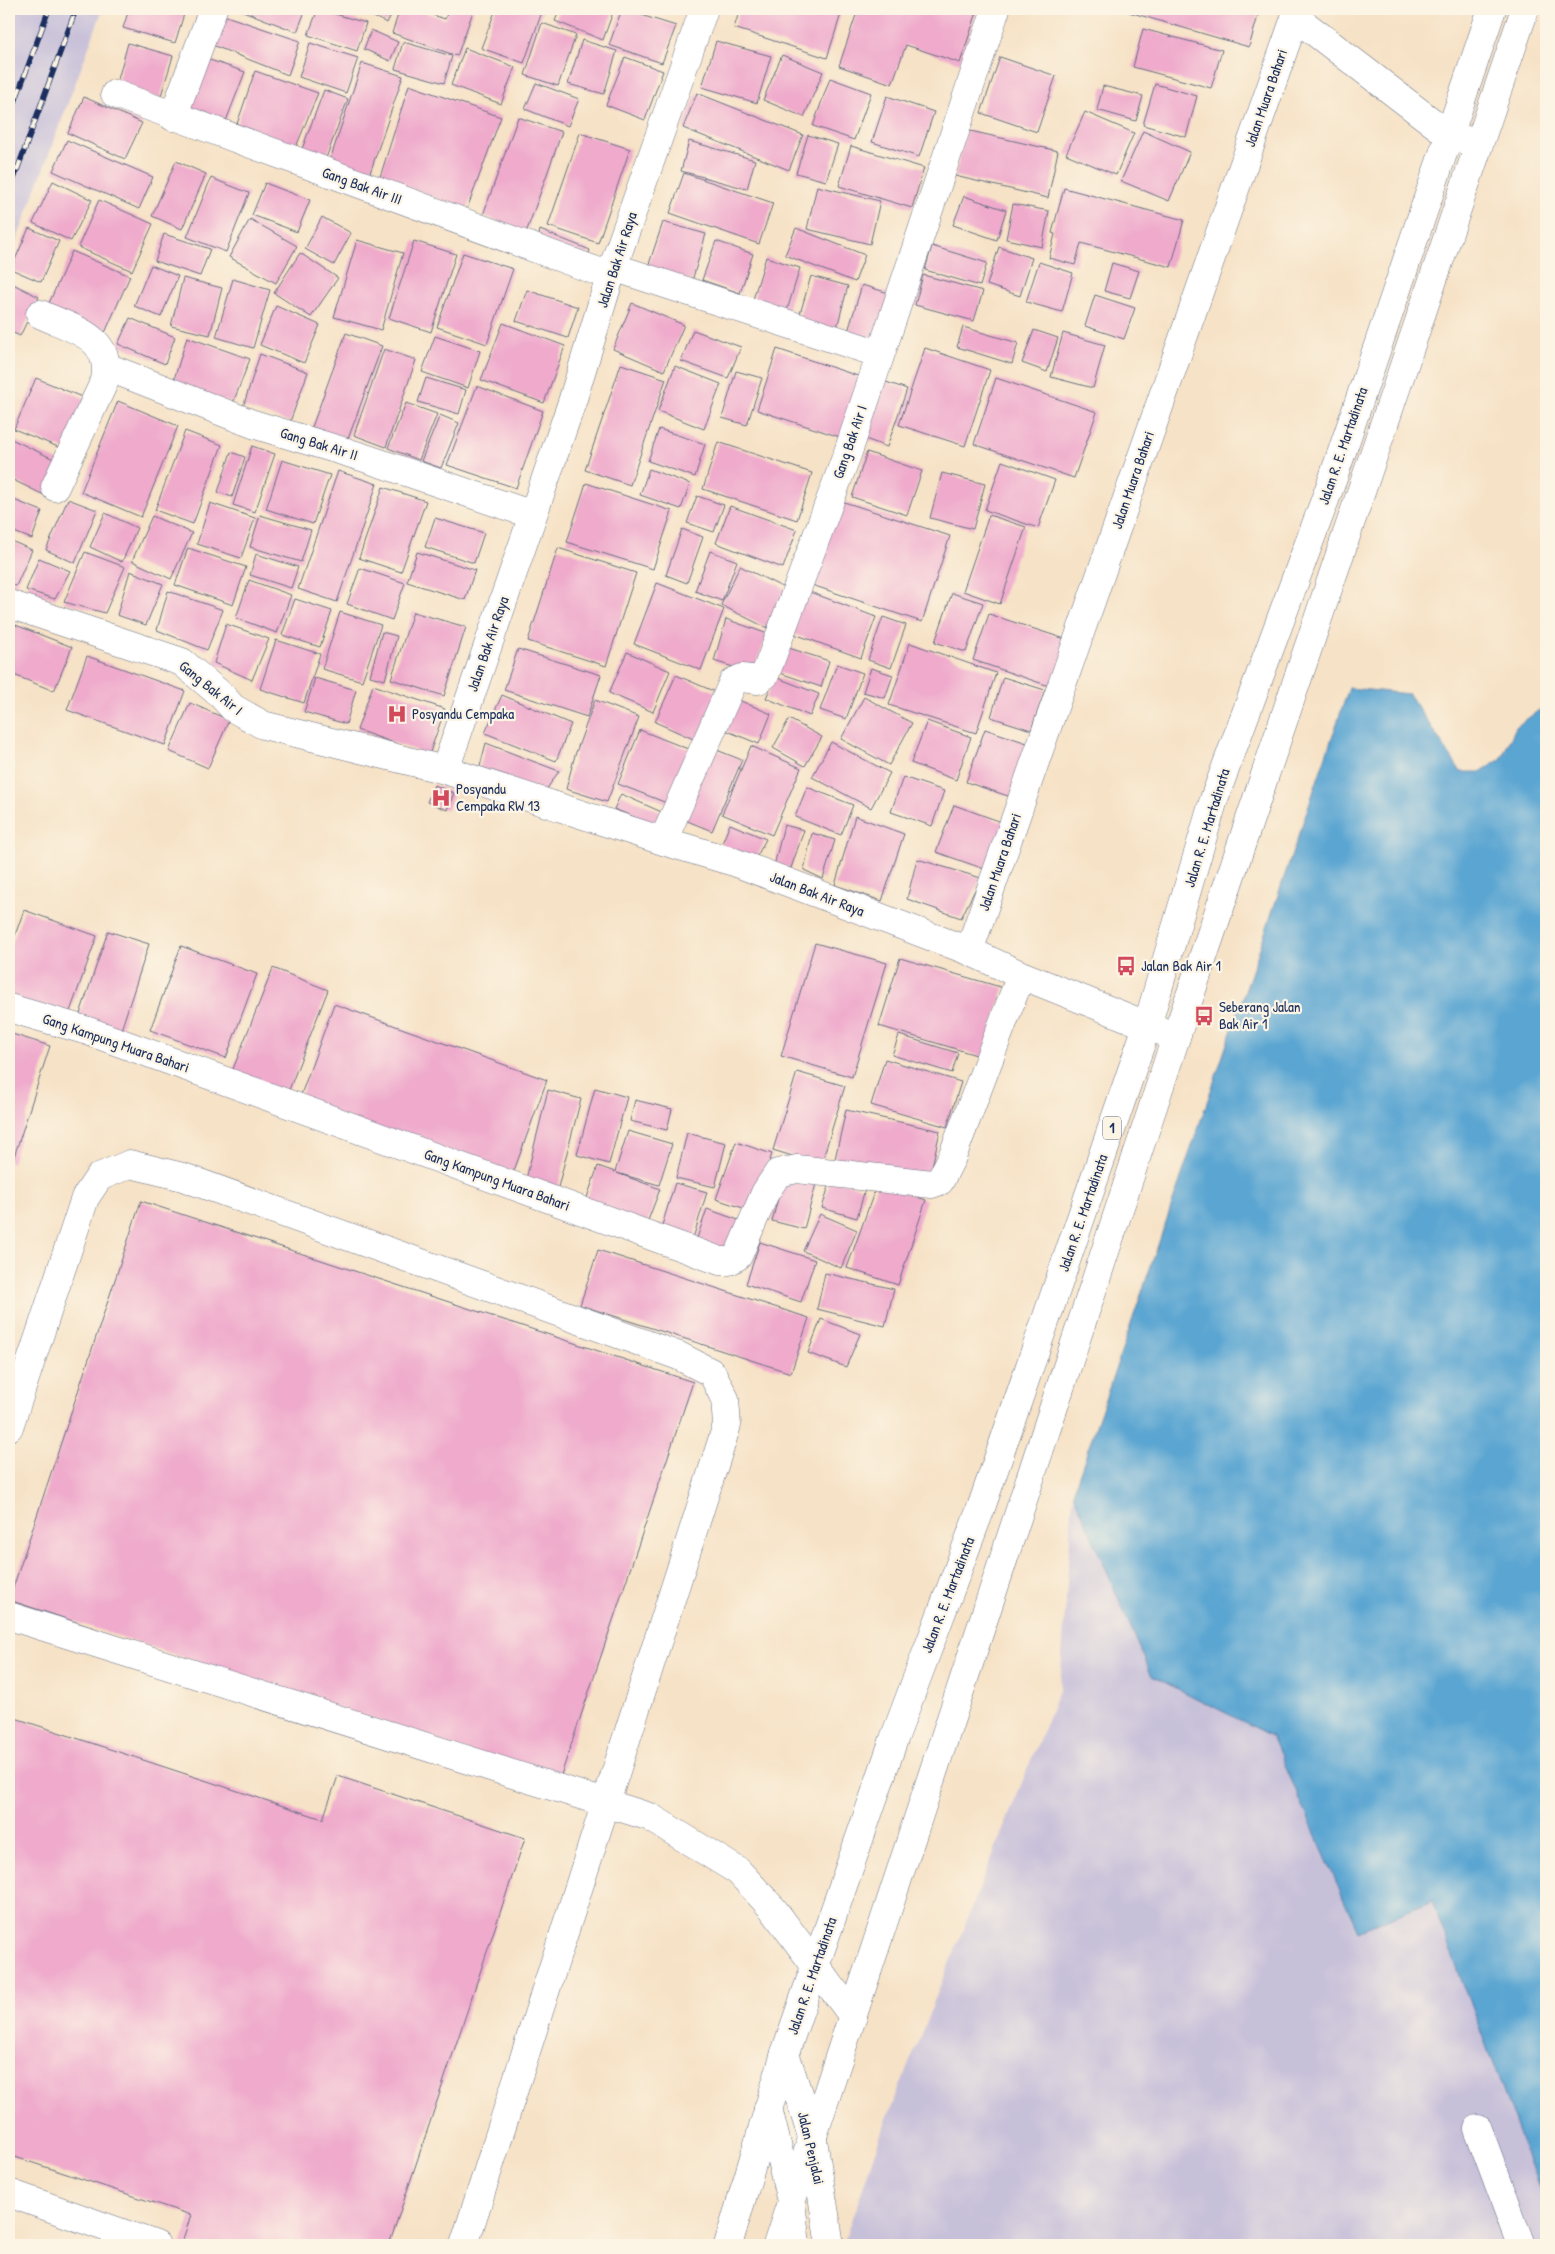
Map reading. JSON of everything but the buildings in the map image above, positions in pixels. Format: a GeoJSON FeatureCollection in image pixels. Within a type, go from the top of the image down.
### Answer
{"type":"FeatureCollection","features":[{"type":"Feature","properties":{"kind":"main road"},"geometry":{"type":"LineString","coordinates":[[173,117],[214,9]]}},
{"type":"Feature","properties":{"kind":"main road","name":"Gang Bak Air I"},"geometry":{"type":"LineString","coordinates":[[662,841],[734,682],[742,678],[758,680],[765,675],[848,452],[996,9]]}},
{"type":"Feature","properties":{"kind":"main road","name":"Jalan R. E. Martadinata"},"geometry":{"type":"LineString","coordinates":[[728,2245],[785,2052],[894,1739],[984,1498],[1147,1026],[1214,799],[1332,481],[1492,9]]}},
{"type":"Feature","properties":{"kind":"main road","name":"Jalan R. E. Martadinata"},"geometry":{"type":"LineString","coordinates":[[777,2245],[1176,1037],[1525,9]]}},
{"type":"Feature","properties":{"kind":"main road","name":"Jalan Bak Air Raya"},"geometry":{"type":"LineString","coordinates":[[699,10],[612,272],[572,402],[445,770],[662,841],[734,862],[969,951],[1021,975],[1176,1037]]}},
{"type":"Feature","properties":{"kind":"main road"},"geometry":{"type":"LineString","coordinates":[[1296,13],[1449,135],[1479,144]]}},
{"type":"Feature","properties":{"kind":"main road","name":"Jalan Muara Bahari"},"geometry":{"type":"LineString","coordinates":[[969,951],[1296,13]]}},
{"type":"Feature","properties":{"kind":"main road","name":"Gang Bak Air III"},"geometry":{"type":"LineString","coordinates":[[115,94],[173,117],[612,272],[880,354]]}},
{"type":"Feature","properties":{"kind":"main road"},"geometry":{"type":"LineString","coordinates":[[40,314],[95,340],[104,354],[107,367],[105,380],[56,487]]}},
{"type":"Feature","properties":{"kind":"main road","name":"Gang Bak Air II"},"geometry":{"type":"LineString","coordinates":[[107,367],[253,424],[362,457],[533,514]]}},
{"type":"Feature","properties":{"kind":"main road","name":"Gang Bak Air I"},"geometry":{"type":"LineString","coordinates":[[9,604],[182,662],[222,695],[233,708],[262,725],[445,770]]}},
{"type":"Feature","properties":{"kind":"main road","name":"Gang Kampung Muara Bahari"},"geometry":{"type":"LineString","coordinates":[[9,1008],[88,1031],[720,1261],[729,1262],[738,1256],[765,1193],[778,1173],[798,1170],[932,1184],[942,1178],[952,1157],[1021,975]]}},
{"type":"Feature","properties":{"kind":"main road"},"geometry":{"type":"LineString","coordinates":[[9,1427],[85,1198],[99,1177],[130,1164],[183,1176],[679,1356],[712,1372],[725,1399],[727,1425],[464,2245]]}},
{"type":"Feature","properties":{"kind":"main road"},"geometry":{"type":"LineString","coordinates":[[9,1616],[650,1817],[738,1870],[774,1909],[853,2016]]}},
{"type":"Feature","properties":{"kind":"main road","name":"Jalan Penjalai"},"geometry":{"type":"LineString","coordinates":[[785,2052],[813,2140],[830,2245]]}},
{"type":"Feature","properties":{"kind":"main road"},"geometry":{"type":"LineString","coordinates":[[768,2108],[791,2201],[796,2245]]}},
{"type":"Feature","properties":{"kind":"main road"},"geometry":{"type":"LineString","coordinates":[[1478,2129],[1521,2245]]}},
{"type":"Feature","properties":{"kind":"main road"},"geometry":{"type":"LineString","coordinates":[[9,2193],[156,2245]]}},
{"type":"Feature","properties":{"kind":"shaded area"},"geometry":{"type":"Polygon","coordinates":[[[9,9],[103,9],[9,261],[9,9]]]}},
{"type":"Feature","properties":{"kind":"shaded area"},"geometry":{"type":"Polygon","coordinates":[[[1073,1493],[1152,1676],[1272,1736],[1358,1931],[1432,1901],[1546,2206],[1546,2245],[843,2245],[882,2131],[1060,1688],[1073,1493]]]}},
{"type":"Feature","properties":{"kind":"water"},"geometry":{"type":"Polygon","coordinates":[[[1349,688],[1409,694],[1461,772],[1480,772],[1501,759],[1516,727],[1546,705],[1546,2206],[1432,1901],[1358,1931],[1272,1736],[1152,1676],[1073,1493],[1349,688]]]}},
{"type":"Feature","properties":{"kind":"railway"},"geometry":{"type":"LineString","coordinates":[[9,118],[49,9]]}},
{"type":"Feature","properties":{"kind":"railway"},"geometry":{"type":"LineString","coordinates":[[9,192],[76,9]]}},
{"type":"Feature","properties":{"kind":"place","name":"Posyandu Cempaka"},"geometry":{"type":"Point","coordinates":[397,714]}},
{"type":"Feature","properties":{"kind":"place","name":"Posyandu Cempaka RW 13"},"geometry":{"type":"Point","coordinates":[441,798]}},
{"type":"Feature","properties":{"kind":"place","name":"Jalan Bak Air 1"},"geometry":{"type":"Point","coordinates":[1126,966]}},
{"type":"Feature","properties":{"kind":"place","name":"Seberang Jalan Bak Air 1"},"geometry":{"type":"Point","coordinates":[1204,1016]}}]}
